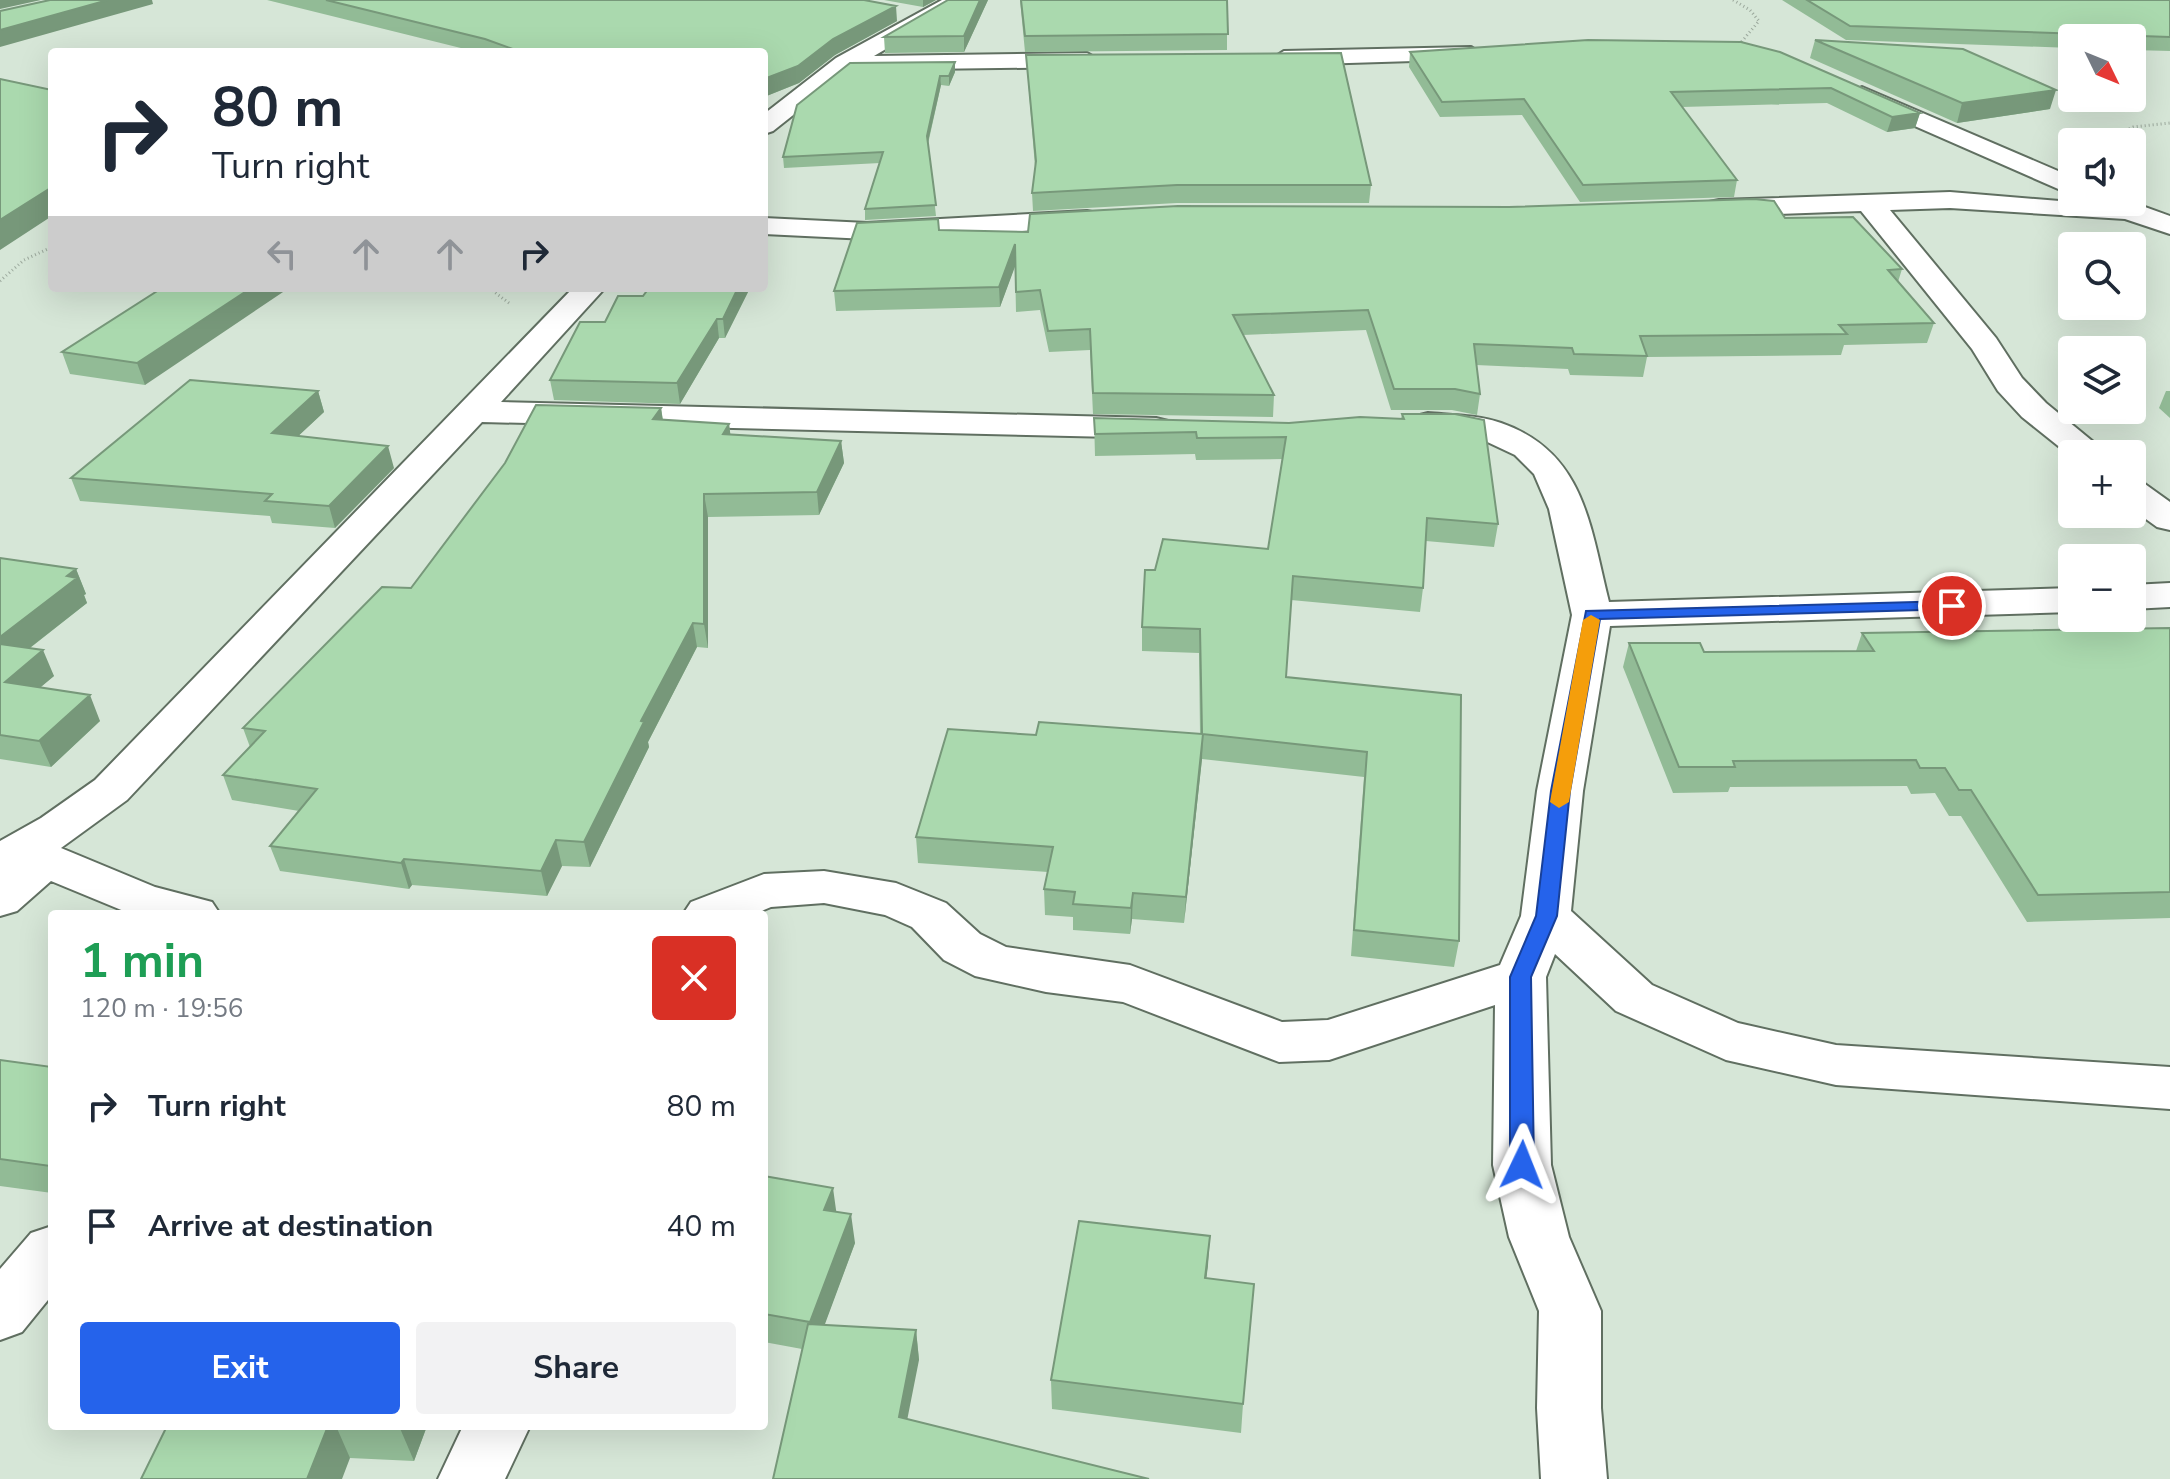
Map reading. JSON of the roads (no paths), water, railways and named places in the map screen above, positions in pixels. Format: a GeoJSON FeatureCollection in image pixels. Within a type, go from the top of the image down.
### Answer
{"type":"FeatureCollection","features":[{"type":"Feature","properties":{"kind":"street"},"geometry":{"type":"LineString","coordinates":[[768,123],[844,63],[958,0]]}},
{"type":"Feature","properties":{"kind":"street"},"geometry":{"type":"LineString","coordinates":[[888,11],[929,17]]}},
{"type":"Feature","properties":{"kind":"street"},"geometry":{"type":"LineString","coordinates":[[1253,58],[1499,53]]}},
{"type":"Feature","properties":{"kind":"street"},"geometry":{"type":"LineString","coordinates":[[844,63],[1114,60]]}},
{"type":"Feature","properties":{"kind":"street"},"geometry":{"type":"LineString","coordinates":[[1844,85],[2058,181]]}},
{"type":"Feature","properties":{"kind":"street"},"geometry":{"type":"LineString","coordinates":[[1699,209],[1950,200],[2058,204]]}},
{"type":"Feature","properties":{"kind":"street"},"geometry":{"type":"LineString","coordinates":[[1869,203],[1985,345],[2010,384],[2034,410],[2072,440]]}},
{"type":"Feature","properties":{"kind":"street"},"geometry":{"type":"LineString","coordinates":[[2142,216],[2170,226]]}},
{"type":"Feature","properties":{"kind":"street"},"geometry":{"type":"LineString","coordinates":[[768,226],[935,230],[1116,217]]}},
{"type":"Feature","properties":{"kind":"street"},"geometry":{"type":"LineString","coordinates":[[0,899],[22,857],[111,790],[586,292]]}},
{"type":"Feature","properties":{"kind":"street"},"geometry":{"type":"LineString","coordinates":[[474,412],[1192,428]]}},
{"type":"Feature","properties":{"kind":"street"},"geometry":{"type":"LineString","coordinates":[[1390,423],[1452,423],[1489,430],[1527,448],[1550,470],[1567,509],[1592,615],[1560,791],[1546,916],[1520,977],[1522,1165],[1539,1237],[1570,1311],[1569,1408],[1574,1479]]}},
{"type":"Feature","properties":{"kind":"street"},"geometry":{"type":"LineString","coordinates":[[2146,502],[2170,519]]}},
{"type":"Feature","properties":{"kind":"street"},"geometry":{"type":"LineString","coordinates":[[2146,596],[2170,595]]}},
{"type":"Feature","properties":{"kind":"street"},"geometry":{"type":"LineString","coordinates":[[1592,615],[2058,600]]}},
{"type":"Feature","properties":{"kind":"street"},"geometry":{"type":"LineString","coordinates":[[22,857],[141,900],[180,910]]}},
{"type":"Feature","properties":{"kind":"street"},"geometry":{"type":"LineString","coordinates":[[725,910],[824,887],[896,900],[929,915],[962,947],[993,963],[1046,974],[1130,984],[1279,1042],[1329,1040],[1520,977]]}},
{"type":"Feature","properties":{"kind":"street"},"geometry":{"type":"LineString","coordinates":[[1546,916],[1634,998],[1726,1040],[1836,1065],[2170,1088]]}},
{"type":"Feature","properties":{"kind":"street"},"geometry":{"type":"LineString","coordinates":[[0,1313],[48,1256]]}},
{"type":"Feature","properties":{"kind":"street"},"geometry":{"type":"LineString","coordinates":[[471,1479],[495,1430]]}}]}
